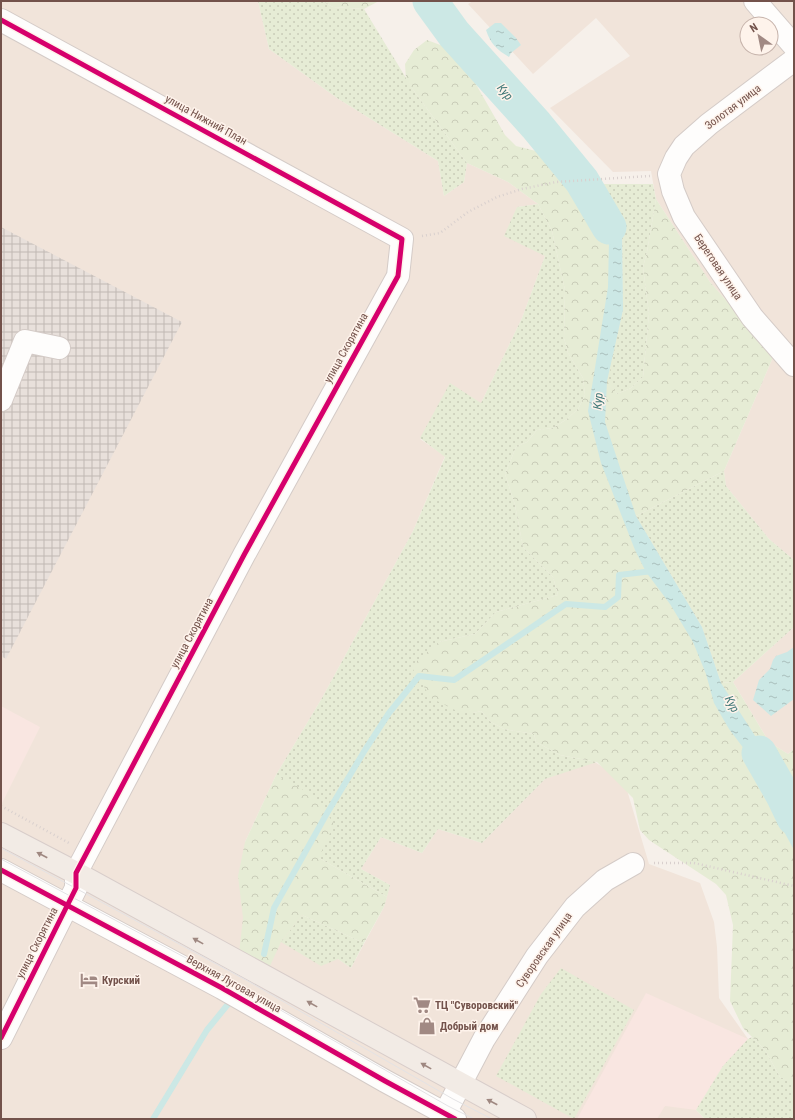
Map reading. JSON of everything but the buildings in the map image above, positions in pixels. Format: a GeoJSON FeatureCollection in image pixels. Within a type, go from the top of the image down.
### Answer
{"type":"FeatureCollection","features":[{"type":"Feature","properties":{"kind":"main road","name":"Верхняя Луговая улица"},"geometry":{"type":"LineString","coordinates":[[1,834],[524,1119]]}},
{"type":"Feature","properties":{"kind":"street"},"geometry":{"type":"LineString","coordinates":[[755,1],[794,46]]}},
{"type":"Feature","properties":{"kind":"street","name":"улица Нижний План"},"geometry":{"type":"LineString","coordinates":[[1,20],[402,239]]}},
{"type":"Feature","properties":{"kind":"street","name":"Золотая улица"},"geometry":{"type":"LineString","coordinates":[[672,166],[684,146],[709,124],[794,60]]}},
{"type":"Feature","properties":{"kind":"street","name":"Береговая улица"},"geometry":{"type":"LineString","coordinates":[[672,166],[673,191],[684,217],[752,317],[794,365]]}},
{"type":"Feature","properties":{"kind":"street","name":"улица Скорятина"},"geometry":{"type":"LineString","coordinates":[[1,1038],[76,888],[76,874],[244,555],[398,276],[402,239]]}},
{"type":"Feature","properties":{"kind":"street"},"geometry":{"type":"LineString","coordinates":[[1,400],[25,341],[59,348]]}},
{"type":"Feature","properties":{"kind":"street","name":"Суворовская улица"},"geometry":{"type":"LineString","coordinates":[[447,1117],[460,1085],[484,1039],[537,956],[575,907],[605,880],[633,864]]}},
{"type":"Feature","properties":{"kind":"street","name":"Верхняя Луговая улица"},"geometry":{"type":"LineString","coordinates":[[1,870],[229,992],[447,1117]]}},
{"type":"Feature","properties":{"kind":"path"},"geometry":{"type":"LineString","coordinates":[[402,239],[440,233],[468,212],[497,197],[522,189],[556,182],[610,180],[672,166]]}},
{"type":"Feature","properties":{"kind":"path"},"geometry":{"type":"LineString","coordinates":[[1,806],[87,853]]}},
{"type":"Feature","properties":{"kind":"path"},"geometry":{"type":"LineString","coordinates":[[633,864],[694,863],[794,886]]}},
{"type":"Feature","properties":{"kind":"shaded area"},"geometry":{"type":"Polygon","coordinates":[[[1,1],[258,1],[269,49],[337,98],[438,161],[444,196],[464,182],[467,163],[508,182],[538,204],[517,207],[545,256],[522,318],[481,403],[420,439],[445,456],[413,531],[322,698],[276,775],[245,842],[338,959],[351,968],[384,907],[390,885],[361,869],[381,837],[422,853],[438,829],[482,843],[545,779],[593,761],[624,780],[649,864],[700,883],[714,922],[717,947],[719,998],[748,1039],[723,1066],[696,1110],[705,1119],[1,1119],[1,1]]]}},
{"type":"Feature","properties":{"kind":"shaded area"},"geometry":{"type":"Polygon","coordinates":[[[473,1],[794,1],[794,560],[769,539],[726,486],[724,471],[774,355],[710,282],[656,199],[651,171],[613,172],[550,108],[630,56],[596,18],[533,74],[468,4],[473,1]]]}},
{"type":"Feature","properties":{"kind":"shaded area"},"geometry":{"type":"Polygon","coordinates":[[[1,227],[182,322],[6,659],[1,656],[1,227]]]}},
{"type":"Feature","properties":{"kind":"shaded area"},"geometry":{"type":"Polygon","coordinates":[[[794,627],[794,749],[788,754],[769,742],[733,682],[794,627]]]}},
{"type":"Feature","properties":{"kind":"shaded area"},"geometry":{"type":"Polygon","coordinates":[[[1,706],[40,727],[1,805],[1,706]]]}},
{"type":"Feature","properties":{"kind":"shaded area"},"geometry":{"type":"Polygon","coordinates":[[[646,993],[748,1039],[723,1066],[696,1110],[665,1106],[657,1119],[577,1119],[646,993]]]}},
{"type":"Feature","properties":{"kind":"green space"},"geometry":{"type":"Polygon","coordinates":[[[258,1],[322,1],[333,7],[364,9],[414,91],[467,163],[464,182],[444,196],[438,161],[337,98],[269,49],[258,1]]]}},
{"type":"Feature","properties":{"kind":"green space"},"geometry":{"type":"Polygon","coordinates":[[[322,1],[379,1],[364,9],[333,7],[322,1]]]}},
{"type":"Feature","properties":{"kind":"green space"},"geometry":{"type":"Polygon","coordinates":[[[427,40],[451,49],[462,60],[505,135],[516,146],[556,156],[590,184],[622,231],[623,310],[608,381],[617,394],[631,388],[643,377],[649,314],[643,267],[656,199],[710,282],[774,355],[724,471],[636,516],[702,627],[721,683],[733,682],[769,742],[788,754],[794,749],[793,1083],[780,1077],[765,1050],[743,1028],[730,1001],[733,925],[726,895],[716,884],[649,840],[640,830],[633,798],[597,762],[560,755],[536,742],[534,734],[504,729],[491,722],[481,711],[461,713],[431,698],[411,666],[439,642],[475,634],[496,612],[558,595],[553,577],[523,547],[515,505],[505,474],[516,447],[527,442],[537,430],[553,428],[567,419],[578,409],[585,395],[583,378],[568,353],[564,338],[565,290],[552,231],[538,204],[508,182],[467,163],[406,79],[405,64],[414,50],[427,40]]]}},
{"type":"Feature","properties":{"kind":"green space"},"geometry":{"type":"Polygon","coordinates":[[[590,184],[653,184],[656,199],[643,267],[649,314],[643,377],[631,388],[617,394],[607,381],[623,310],[622,232],[590,184]]]}},
{"type":"Feature","properties":{"kind":"green space"},"geometry":{"type":"Polygon","coordinates":[[[538,204],[552,231],[565,290],[564,338],[568,353],[583,378],[585,395],[578,409],[567,419],[553,428],[537,430],[527,442],[516,447],[505,474],[515,505],[523,547],[553,577],[558,595],[496,612],[475,634],[439,642],[473,713],[481,711],[491,722],[504,729],[534,734],[536,742],[560,755],[597,762],[545,779],[482,843],[438,829],[422,853],[381,837],[361,869],[390,885],[387,897],[319,858],[276,775],[322,698],[413,531],[445,457],[420,438],[450,383],[481,403],[522,318],[545,256],[504,236],[517,207],[538,204]]]}},
{"type":"Feature","properties":{"kind":"green space"},"geometry":{"type":"Polygon","coordinates":[[[724,471],[726,486],[769,539],[794,560],[794,627],[733,682],[721,683],[702,627],[636,516],[724,471]]]}},
{"type":"Feature","properties":{"kind":"green space"},"geometry":{"type":"Polygon","coordinates":[[[276,775],[309,793],[324,809],[334,824],[319,858],[387,897],[384,907],[364,943],[302,915],[281,942],[269,968],[239,953],[243,918],[238,876],[245,842],[276,775]]]}},
{"type":"Feature","properties":{"kind":"green space"},"geometry":{"type":"Polygon","coordinates":[[[302,915],[364,943],[351,968],[338,959],[321,966],[281,942],[302,915]]]}},
{"type":"Feature","properties":{"kind":"green space"},"geometry":{"type":"Polygon","coordinates":[[[561,968],[634,1010],[574,1119],[496,1076],[541,994],[561,968]]]}},
{"type":"Feature","properties":{"kind":"green space"},"geometry":{"type":"Polygon","coordinates":[[[752,1037],[765,1050],[780,1077],[793,1082],[794,1081],[794,1119],[705,1119],[696,1110],[723,1066],[748,1039],[752,1037]]]}},
{"type":"Feature","properties":{"kind":"water"},"geometry":{"type":"Polygon","coordinates":[[[495,23],[501,23],[521,45],[511,53],[509,57],[494,46],[488,35],[486,30],[495,23]]]}},
{"type":"Feature","properties":{"kind":"water"},"geometry":{"type":"Polygon","coordinates":[[[590,184],[622,231],[623,310],[607,381],[605,422],[636,516],[702,627],[721,683],[770,759],[783,795],[794,818],[794,850],[762,791],[754,762],[729,729],[714,703],[706,674],[693,642],[670,604],[646,572],[635,550],[601,463],[588,411],[608,287],[609,241],[574,185],[590,184]]]}},
{"type":"Feature","properties":{"kind":"water"},"geometry":{"type":"Polygon","coordinates":[[[794,647],[794,699],[771,716],[753,700],[759,680],[770,669],[776,656],[787,652],[794,647]]]}},
{"type":"Feature","properties":{"kind":"waterway","name":"Кур"},"geometry":{"type":"LineString","coordinates":[[430,1],[454,34],[536,125],[582,181],[609,227]]}},
{"type":"Feature","properties":{"kind":"waterway"},"geometry":{"type":"LineString","coordinates":[[264,954],[274,908],[326,815],[365,750],[389,713],[419,676],[454,680],[566,604],[605,607],[618,597],[619,575],[653,571]]}},
{"type":"Feature","properties":{"kind":"waterway","name":"Кур"},"geometry":{"type":"LineString","coordinates":[[759,753],[783,795],[794,818]]}},
{"type":"Feature","properties":{"kind":"waterway"},"geometry":{"type":"LineString","coordinates":[[153,1119],[207,1030],[229,1003]]}},
{"type":"Feature","properties":{"kind":"tram line"},"geometry":{"type":"LineString","coordinates":[[1,848],[246,980],[453,1099],[492,1119]]}},
{"type":"Feature","properties":{"kind":"tram line"},"geometry":{"type":"LineString","coordinates":[[1,859],[242,988],[448,1106],[474,1119]]}},
{"type":"Feature","properties":{"kind":"cycle path"},"geometry":{"type":"LineString","coordinates":[[1,20],[402,239],[398,276],[244,555],[76,873],[76,888],[1,1038]]}},
{"type":"Feature","properties":{"kind":"cycle path"},"geometry":{"type":"LineString","coordinates":[[1,870],[222,988],[455,1119]]}},
{"type":"Feature","properties":{"kind":"place","name":"Курский"},"geometry":{"type":"Point","coordinates":[89,980]}},
{"type":"Feature","properties":{"kind":"place","name":"ТЦ \"Суворовский\""},"geometry":{"type":"Point","coordinates":[422,1005]}},
{"type":"Feature","properties":{"kind":"place","name":"Добрый дом"},"geometry":{"type":"Point","coordinates":[427,1026]}}]}
